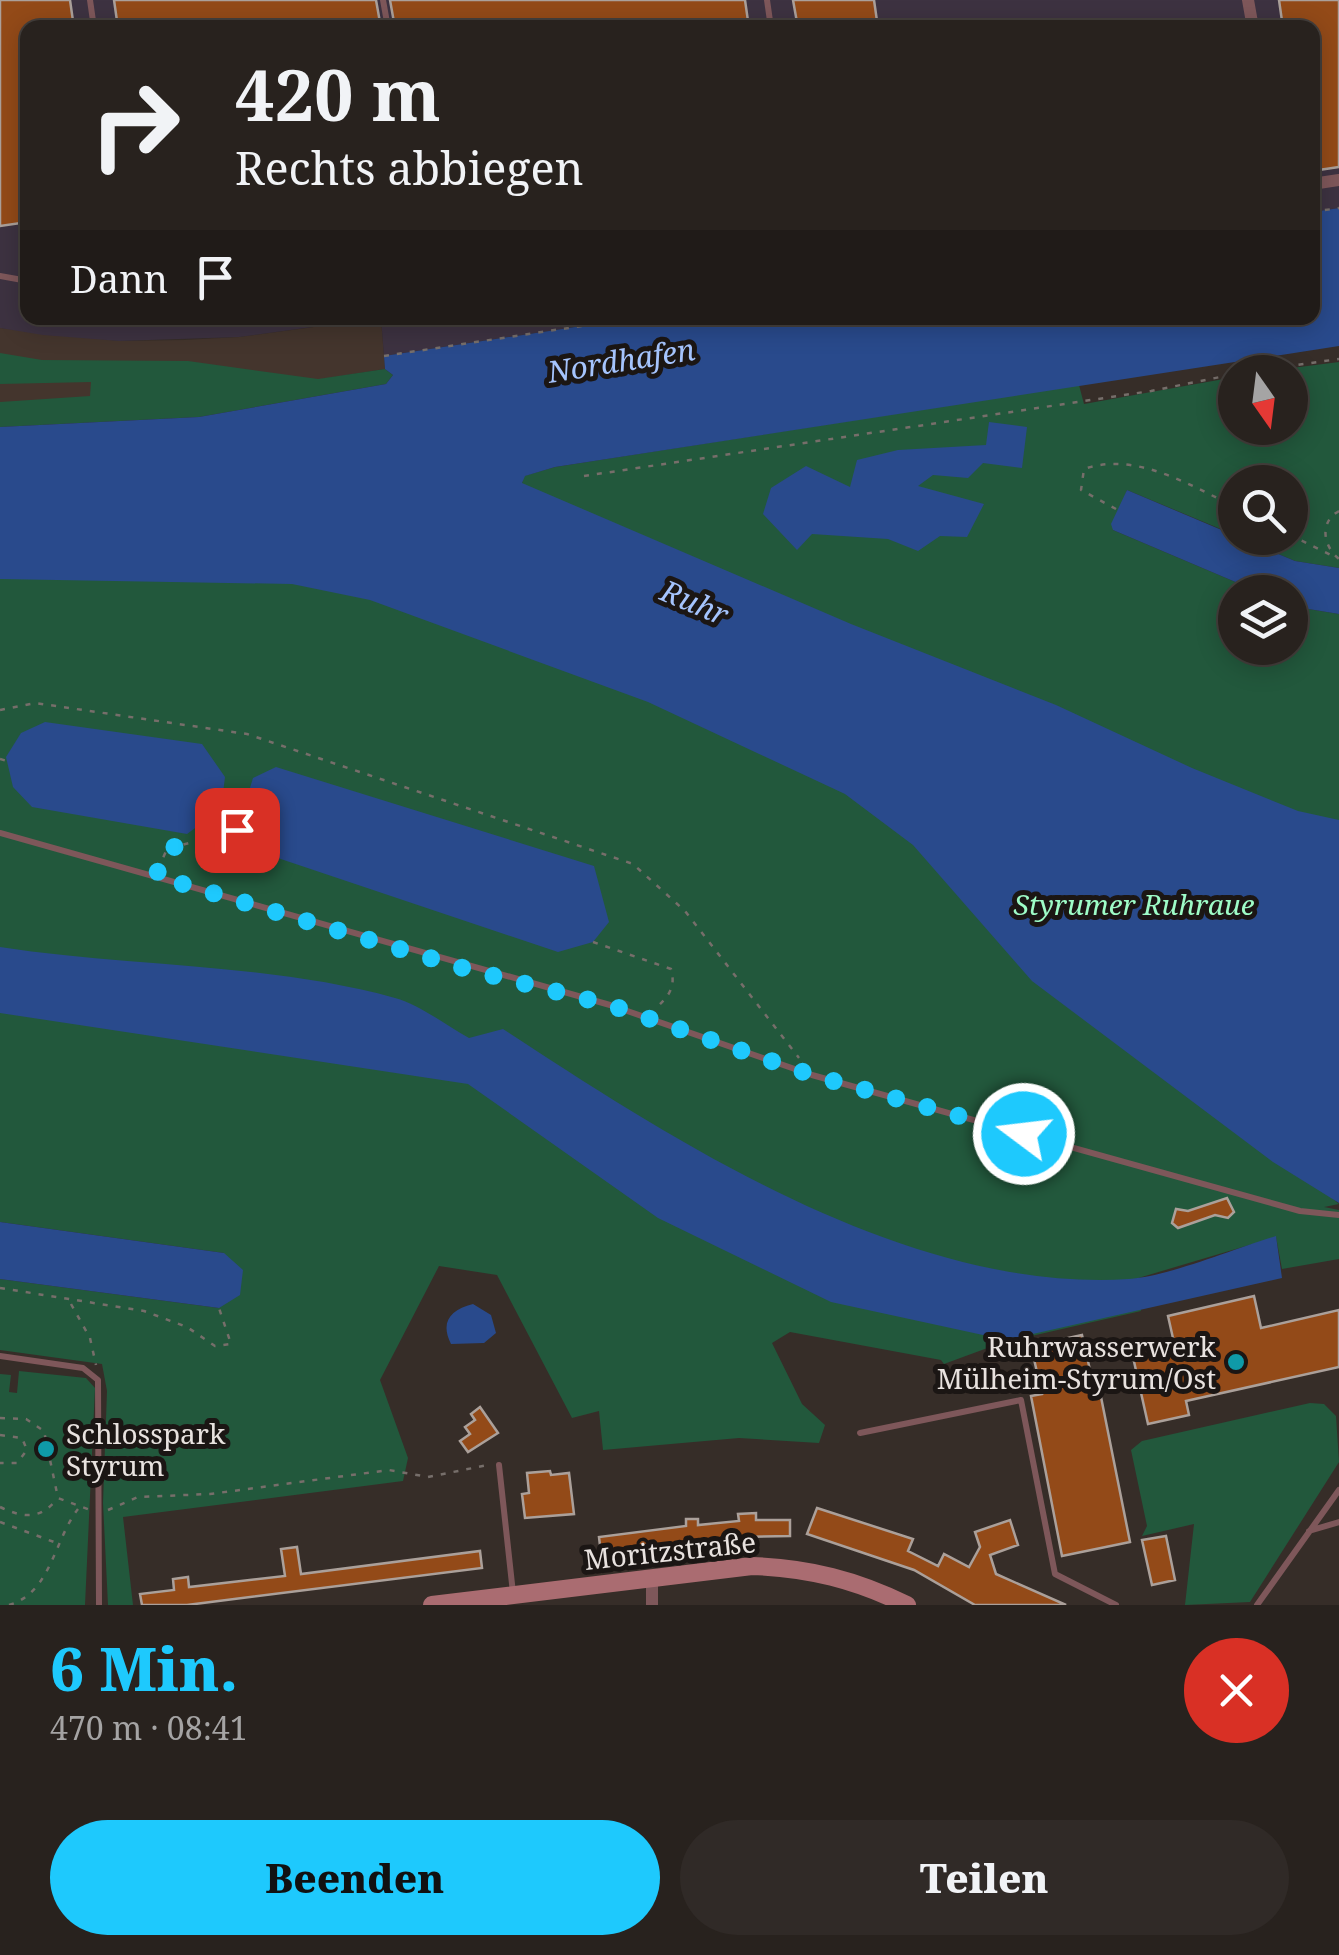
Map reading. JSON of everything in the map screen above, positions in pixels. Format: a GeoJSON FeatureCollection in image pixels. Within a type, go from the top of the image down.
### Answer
{"type":"FeatureCollection","features":[{"type":"Feature","properties":{"kind":"main road","name":"Moritzstraße"},"geometry":{"type":"LineString","coordinates":[[432,1605],[752,1566],[798,1568],[836,1576],[907,1605]]}},
{"type":"Feature","properties":{"kind":"street"},"geometry":{"type":"LineString","coordinates":[[652,1580],[652,1605]]}},
{"type":"Feature","properties":{"kind":"lane"},"geometry":{"type":"LineString","coordinates":[[0,833],[646,1017],[812,1075],[1300,1211],[1339,1215]]}},
{"type":"Feature","properties":{"kind":"lane"},"geometry":{"type":"LineString","coordinates":[[0,1356],[95,1374],[101,1394],[100,1605]]}},
{"type":"Feature","properties":{"kind":"lane"},"geometry":{"type":"LineString","coordinates":[[860,1434],[1021,1400],[1055,1574],[1116,1605]]}},
{"type":"Feature","properties":{"kind":"lane"},"geometry":{"type":"LineString","coordinates":[[499,1465],[513,1595]]}},
{"type":"Feature","properties":{"kind":"lane"},"geometry":{"type":"LineString","coordinates":[[1257,1605],[1339,1490]]}},
{"type":"Feature","properties":{"kind":"lane"},"geometry":{"type":"LineString","coordinates":[[1308,1531],[1339,1522]]}},
{"type":"Feature","properties":{"kind":"path"},"geometry":{"type":"LineString","coordinates":[[384,356],[588,325]]}},
{"type":"Feature","properties":{"kind":"path"},"geometry":{"type":"LineString","coordinates":[[1308,363],[1339,359]]}},
{"type":"Feature","properties":{"kind":"path"},"geometry":{"type":"LineString","coordinates":[[584,476],[1151,392],[1218,378]]}},
{"type":"Feature","properties":{"kind":"path"},"geometry":{"type":"LineString","coordinates":[[1116,509],[1081,490],[1084,469],[1103,462],[1136,465],[1218,500]]}},
{"type":"Feature","properties":{"kind":"path"},"geometry":{"type":"LineString","coordinates":[[1337,558],[1325,540],[1325,528],[1339,511]]}},
{"type":"Feature","properties":{"kind":"path"},"geometry":{"type":"LineString","coordinates":[[1308,543],[1337,558]]}},
{"type":"Feature","properties":{"kind":"path"},"geometry":{"type":"LineString","coordinates":[[0,710],[35,703],[247,734],[633,864],[685,911],[812,1075]]}},
{"type":"Feature","properties":{"kind":"path"},"geometry":{"type":"LineString","coordinates":[[0,759],[7,761]]}},
{"type":"Feature","properties":{"kind":"path"},"geometry":{"type":"LineString","coordinates":[[156,876],[167,849],[237,830]]}},
{"type":"Feature","properties":{"kind":"path"},"geometry":{"type":"LineString","coordinates":[[594,942],[670,968],[674,981],[669,996],[646,1017]]}},
{"type":"Feature","properties":{"kind":"path"},"geometry":{"type":"LineString","coordinates":[[0,1288],[144,1311],[186,1327],[215,1346],[231,1344],[219,1308]]}},
{"type":"Feature","properties":{"kind":"path"},"geometry":{"type":"LineString","coordinates":[[71,1302],[90,1338],[95,1374]]}},
{"type":"Feature","properties":{"kind":"path"},"geometry":{"type":"LineString","coordinates":[[0,1418],[26,1419],[44,1430],[58,1498]]}},
{"type":"Feature","properties":{"kind":"path"},"geometry":{"type":"LineString","coordinates":[[0,1434],[22,1438],[26,1450],[16,1463],[0,1463]]}},
{"type":"Feature","properties":{"kind":"path"},"geometry":{"type":"LineString","coordinates":[[58,1498],[78,1508],[110,1510],[138,1497],[210,1494],[389,1470],[428,1477],[454,1474],[476,1465],[499,1465]]}},
{"type":"Feature","properties":{"kind":"path"},"geometry":{"type":"LineString","coordinates":[[0,1507],[14,1514],[43,1513],[58,1498]]}},
{"type":"Feature","properties":{"kind":"path"},"geometry":{"type":"LineString","coordinates":[[9,1605],[26,1598],[40,1584],[56,1543],[78,1508]]}},
{"type":"Feature","properties":{"kind":"path"},"geometry":{"type":"LineString","coordinates":[[10,1524],[14,1514]]}},
{"type":"Feature","properties":{"kind":"path"},"geometry":{"type":"LineString","coordinates":[[0,1522],[56,1543]]}},
{"type":"Feature","properties":{"kind":"shaded area"},"geometry":{"type":"Polygon","coordinates":[[[0,0],[1339,0],[1339,208],[1320,211],[1320,20],[20,20],[20,325],[327,325],[239,337],[119,341],[0,328],[0,0]]]}},
{"type":"Feature","properties":{"kind":"shaded area"},"geometry":{"type":"Polygon","coordinates":[[[329,325],[382,325],[385,369],[203,398],[0,408],[0,328],[119,341],[239,337],[329,325]]]}},
{"type":"Feature","properties":{"kind":"shaded area"},"geometry":{"type":"Polygon","coordinates":[[[382,325],[588,325],[384,356],[382,325]]]}},
{"type":"Feature","properties":{"kind":"green space"},"geometry":{"type":"Polygon","coordinates":[[[0,353],[42,360],[188,361],[318,379],[385,369],[393,375],[386,384],[199,417],[0,427],[0,402],[90,396],[91,382],[0,384],[0,353]]]}},
{"type":"Feature","properties":{"kind":"green space"},"geometry":{"type":"Polygon","coordinates":[[[1339,362],[1339,568],[1281,555],[1308,555],[1308,465],[1218,465],[1218,528],[1127,490],[1113,530],[1219,575],[1218,665],[1308,665],[1308,609],[1339,614],[1339,1196],[1332,1198],[1339,1204],[1324,1207],[1339,1210],[1339,1259],[1282,1269],[1276,1237],[1135,1279],[1141,1311],[1001,1343],[944,1364],[941,1360],[790,1332],[772,1343],[802,1404],[825,1425],[819,1443],[739,1438],[603,1450],[599,1411],[572,1418],[497,1275],[439,1266],[380,1380],[408,1458],[403,1481],[123,1517],[133,1605],[108,1605],[103,1503],[107,1391],[102,1364],[0,1350],[0,1279],[219,1308],[224,1253],[0,1222],[0,454],[522,483],[524,476],[555,467],[1079,385],[1084,404],[1218,380],[1218,445],[1308,445],[1308,366],[1339,362]]]}},
{"type":"Feature","properties":{"kind":"green space","name":"Schlosspark Styrum"},"geometry":{"type":"Polygon","coordinates":[[[19,1371],[86,1378],[95,1388],[85,1605],[0,1605],[0,1374],[11,1375],[9,1392],[17,1393],[19,1371]]]}},
{"type":"Feature","properties":{"kind":"green space"},"geometry":{"type":"Polygon","coordinates":[[[1310,1403],[1324,1404],[1336,1416],[1339,1462],[1250,1602],[1185,1605],[1194,1524],[1142,1536],[1147,1526],[1131,1450],[1142,1441],[1310,1403]]]}},
{"type":"Feature","properties":{"kind":"water","name":"Styrumer Ruhraue"},"geometry":{"type":"Polygon","coordinates":[[[1339,208],[1339,346],[1281,355],[1218,355],[1218,365],[555,467],[525,476],[522,483],[851,624],[1056,705],[1192,768],[1298,811],[1339,820],[1339,1203],[1273,1162],[1032,981],[913,845],[845,794],[648,702],[370,600],[292,584],[0,579],[0,427],[199,417],[386,384],[393,375],[385,369],[384,356],[588,325],[1320,325],[1320,211],[1339,208]]]}},
{"type":"Feature","properties":{"kind":"water"},"geometry":{"type":"Polygon","coordinates":[[[989,422],[1027,427],[1022,468],[983,463],[968,478],[933,475],[918,486],[984,504],[967,537],[940,536],[918,551],[888,539],[812,534],[797,550],[763,514],[771,488],[806,466],[850,487],[857,460],[898,450],[986,445],[989,422]]]}},
{"type":"Feature","properties":{"kind":"water"},"geometry":{"type":"Polygon","coordinates":[[[1127,490],[1218,528],[1218,555],[1281,555],[1339,568],[1339,614],[1308,609],[1308,575],[1219,575],[1113,530],[1111,524],[1127,490]]]}},
{"type":"Feature","properties":{"kind":"water"},"geometry":{"type":"Polygon","coordinates":[[[45,722],[202,744],[225,777],[221,809],[187,834],[32,807],[13,787],[6,757],[21,733],[45,722]]]}},
{"type":"Feature","properties":{"kind":"water"},"geometry":{"type":"Polygon","coordinates":[[[276,767],[594,866],[609,922],[593,942],[558,952],[257,851],[237,830],[253,778],[276,767]]]}},
{"type":"Feature","properties":{"kind":"water"},"geometry":{"type":"Polygon","coordinates":[[[0,947],[298,978],[404,1001],[469,1038],[503,1029],[721,1163],[800,1203],[881,1237],[963,1262],[1046,1277],[1129,1279],[1183,1267],[1276,1236],[1282,1278],[1006,1340],[831,1302],[658,1218],[468,1084],[0,1013],[0,947]]]}},
{"type":"Feature","properties":{"kind":"water"},"geometry":{"type":"Polygon","coordinates":[[[0,1222],[224,1253],[243,1270],[240,1295],[219,1308],[0,1279],[0,1222]]]}},
{"type":"Feature","properties":{"kind":"water"},"geometry":{"type":"Polygon","coordinates":[[[473,1304],[491,1315],[496,1333],[484,1343],[451,1344],[449,1318],[473,1304]]]}},
{"type":"Feature","properties":{"kind":"building"},"geometry":{"type":"Polygon","coordinates":[[[0,0],[70,0],[73,20],[20,20],[20,223],[0,226],[0,0]]]}},
{"type":"Feature","properties":{"kind":"building"},"geometry":{"type":"Polygon","coordinates":[[[114,0],[376,0],[380,20],[117,20],[114,0]]]}},
{"type":"Feature","properties":{"kind":"building"},"geometry":{"type":"Polygon","coordinates":[[[390,0],[745,0],[748,20],[394,20],[390,0]]]}},
{"type":"Feature","properties":{"kind":"building"},"geometry":{"type":"Polygon","coordinates":[[[793,0],[874,0],[877,20],[797,20],[793,0]]]}},
{"type":"Feature","properties":{"kind":"building"},"geometry":{"type":"Polygon","coordinates":[[[1279,0],[1339,0],[1339,167],[1320,170],[1320,20],[1282,20],[1279,0]]]}},
{"type":"Feature","properties":{"kind":"building"},"geometry":{"type":"Polygon","coordinates":[[[1227,1198],[1234,1212],[1228,1218],[1215,1215],[1178,1228],[1172,1223],[1176,1209],[1188,1211],[1227,1198]]]}},
{"type":"Feature","properties":{"kind":"building","name":"Ruhrwasserwerk Mülheim-Styrum/Ost"},"geometry":{"type":"Polygon","coordinates":[[[1254,1296],[1261,1328],[1339,1310],[1339,1367],[1186,1401],[1189,1415],[1148,1424],[1133,1357],[1175,1347],[1168,1316],[1254,1296]]]}},
{"type":"Feature","properties":{"kind":"building"},"geometry":{"type":"Polygon","coordinates":[[[1082,1335],[1093,1383],[1098,1382],[1130,1542],[1062,1556],[1031,1396],[1042,1394],[1031,1346],[1082,1335]]]}},
{"type":"Feature","properties":{"kind":"building"},"geometry":{"type":"Polygon","coordinates":[[[480,1407],[498,1433],[468,1452],[460,1441],[470,1434],[465,1427],[475,1420],[471,1414],[480,1407]]]}},
{"type":"Feature","properties":{"kind":"building"},"geometry":{"type":"Polygon","coordinates":[[[550,1471],[551,1475],[569,1473],[574,1514],[525,1518],[522,1494],[529,1493],[527,1473],[550,1471]]]}},
{"type":"Feature","properties":{"kind":"building"},"geometry":{"type":"Polygon","coordinates":[[[817,1508],[913,1539],[908,1551],[938,1566],[944,1554],[969,1567],[980,1547],[975,1532],[1010,1520],[1018,1545],[990,1555],[996,1574],[1066,1605],[975,1605],[914,1570],[807,1534],[817,1508]]]}},
{"type":"Feature","properties":{"kind":"building"},"geometry":{"type":"Polygon","coordinates":[[[756,1513],[756,1520],[790,1520],[790,1536],[739,1537],[601,1554],[599,1537],[686,1526],[686,1519],[698,1519],[698,1525],[739,1521],[738,1514],[756,1513]]]}},
{"type":"Feature","properties":{"kind":"building"},"geometry":{"type":"Polygon","coordinates":[[[1166,1536],[1175,1580],[1152,1585],[1142,1540],[1166,1536]]]}},
{"type":"Feature","properties":{"kind":"building"},"geometry":{"type":"Polygon","coordinates":[[[297,1547],[301,1574],[480,1551],[482,1568],[187,1605],[142,1605],[140,1594],[174,1590],[173,1579],[188,1577],[189,1587],[285,1576],[281,1549],[297,1547]]]}},
{"type":"Feature","properties":{"kind":"place","name":"Ruhrwasserwerk Mülheim-Styrum/Ost"},"geometry":{"type":"Point","coordinates":[1236,1362]}},
{"type":"Feature","properties":{"kind":"place","name":"Schlosspark Styrum"},"geometry":{"type":"Point","coordinates":[46,1449]}},
{"type":"Feature","properties":{"kind":"route"},"geometry":{"type":"LineString","coordinates":[[237,830],[167,849],[156,876],[470,970],[610,1005],[812,1075],[1024,1134]]}},
{"type":"Feature","properties":{"kind":"water label","name":"Nordhafen"},"geometry":{"type":"Point","coordinates":[621,360]}},
{"type":"Feature","properties":{"kind":"water label","name":"Ruhr"},"geometry":{"type":"Point","coordinates":[695,602]}}]}
